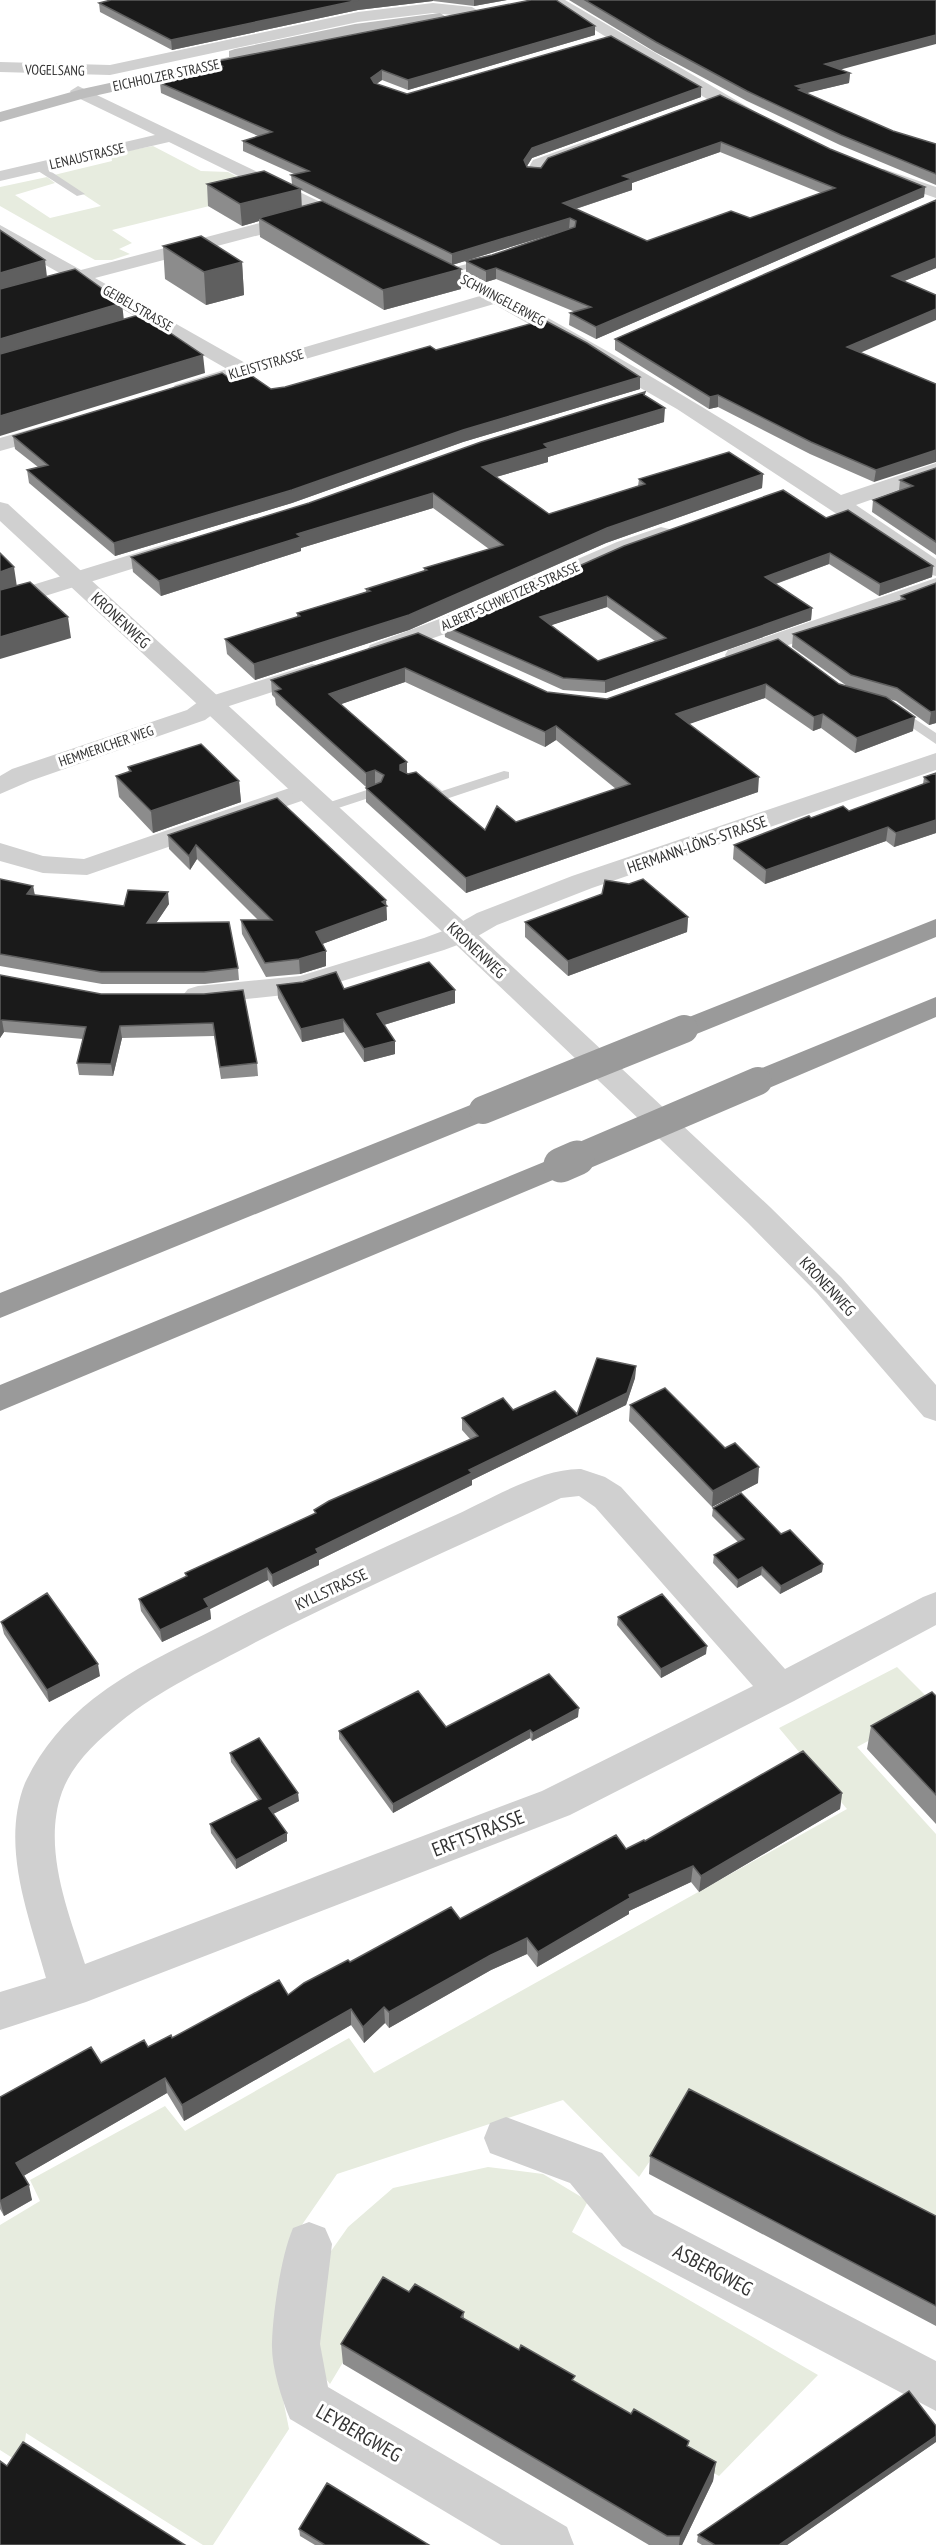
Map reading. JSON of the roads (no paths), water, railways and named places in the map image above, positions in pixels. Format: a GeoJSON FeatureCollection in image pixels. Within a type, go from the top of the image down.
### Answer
{"type":"FeatureCollection","features":[{"type":"Feature","properties":{"kind":"highway"},"geometry":{"type":"LineString","coordinates":[[0,1306],[936,927]]}},
{"type":"Feature","properties":{"kind":"highway"},"geometry":{"type":"LineString","coordinates":[[0,1399],[936,1006]]}},
{"type":"Feature","properties":{"kind":"main road","name":"EICHHOLZER STRASSE"},"geometry":{"type":"LineString","coordinates":[[0,111],[257,49],[355,30],[478,11]]}},
{"type":"Feature","properties":{"kind":"main road","name":"EICHHOLZER STRASSE"},"geometry":{"type":"LineString","coordinates":[[0,117],[80,92]]}},
{"type":"Feature","properties":{"kind":"street"},"geometry":{"type":"LineString","coordinates":[[547,0],[718,98],[771,123]]}},
{"type":"Feature","properties":{"kind":"street","name":"EICHHOLZER STRASSE"},"geometry":{"type":"LineString","coordinates":[[110,70],[358,17],[433,8],[478,11]]}},
{"type":"Feature","properties":{"kind":"street"},"geometry":{"type":"LineString","coordinates":[[591,44],[614,37]]}},
{"type":"Feature","properties":{"kind":"street","name":"VOGELSANG"},"geometry":{"type":"LineString","coordinates":[[0,67],[43,70],[110,70]]}},
{"type":"Feature","properties":{"kind":"street"},"geometry":{"type":"LineString","coordinates":[[80,92],[366,231]]}},
{"type":"Feature","properties":{"kind":"street"},"geometry":{"type":"LineString","coordinates":[[695,106],[718,98]]}},
{"type":"Feature","properties":{"kind":"street","name":"LENAUSTRASSE"},"geometry":{"type":"LineString","coordinates":[[0,176],[173,136]]}},
{"type":"Feature","properties":{"kind":"street"},"geometry":{"type":"LineString","coordinates":[[535,172],[539,164],[606,139]]}},
{"type":"Feature","properties":{"kind":"street"},"geometry":{"type":"LineString","coordinates":[[865,166],[932,200]]}},
{"type":"Feature","properties":{"kind":"street"},"geometry":{"type":"LineString","coordinates":[[0,300],[82,276],[326,212]]}},
{"type":"Feature","properties":{"kind":"street","name":"GEIBELSTRASSE"},"geometry":{"type":"LineString","coordinates":[[0,231],[243,370]]}},
{"type":"Feature","properties":{"kind":"street","name":"SCHWINGELERWEG"},"geometry":{"type":"LineString","coordinates":[[406,251],[595,349],[659,392],[807,482],[936,569]]}},
{"type":"Feature","properties":{"kind":"street","name":"KLEISTSTRASSE"},"geometry":{"type":"LineString","coordinates":[[166,394],[498,297]]}},
{"type":"Feature","properties":{"kind":"street"},"geometry":{"type":"LineString","coordinates":[[135,327],[158,320]]}},
{"type":"Feature","properties":{"kind":"street"},"geometry":{"type":"LineString","coordinates":[[595,349],[617,340]]}},
{"type":"Feature","properties":{"kind":"street"},"geometry":{"type":"LineString","coordinates":[[637,399],[659,392]]}},
{"type":"Feature","properties":{"kind":"street"},"geometry":{"type":"LineString","coordinates":[[0,445],[77,421]]}},
{"type":"Feature","properties":{"kind":"street"},"geometry":{"type":"LineString","coordinates":[[840,504],[936,470]]}},
{"type":"Feature","properties":{"kind":"street"},"geometry":{"type":"LineString","coordinates":[[785,490],[807,482]]}},
{"type":"Feature","properties":{"kind":"street","name":"KRONENWEG"},"geometry":{"type":"LineString","coordinates":[[0,509],[461,934],[793,1248],[829,1285],[936,1408]]}},
{"type":"Feature","properties":{"kind":"street","name":"ALBERT-SCHWEITZER-STRASSE"},"geometry":{"type":"LineString","coordinates":[[211,704],[420,637],[615,550],[683,526]]}},
{"type":"Feature","properties":{"kind":"street"},"geometry":{"type":"LineString","coordinates":[[0,603],[200,540]]}},
{"type":"Feature","properties":{"kind":"street"},"geometry":{"type":"LineString","coordinates":[[714,664],[783,648],[936,585]]}},
{"type":"Feature","properties":{"kind":"street"},"geometry":{"type":"LineString","coordinates":[[420,637],[451,651]]}},
{"type":"Feature","properties":{"kind":"street","name":"HEMMERICHER WEG"},"geometry":{"type":"LineString","coordinates":[[0,786],[21,775],[196,716],[211,704]]}},
{"type":"Feature","properties":{"kind":"street","name":"HERMANN-LÖNS-STRASSE"},"geometry":{"type":"LineString","coordinates":[[171,995],[205,995],[303,984],[461,934],[487,919],[582,882],[936,761]]}},
{"type":"Feature","properties":{"kind":"street"},"geometry":{"type":"LineString","coordinates":[[0,851],[22,861],[57,869],[87,867],[314,800]]}},
{"type":"Feature","properties":{"kind":"street","name":"KYLLSTRASSE"},"geometry":{"type":"LineString","coordinates":[[72,1989],[41,1881],[34,1843],[35,1814],[49,1774],[71,1744],[97,1720],[157,1676],[286,1610],[550,1488],[573,1481],[590,1483],[608,1497],[780,1690]]}},
{"type":"Feature","properties":{"kind":"street","name":"ERFTSTRASSE"},"geometry":{"type":"LineString","coordinates":[[0,2011],[72,1989],[556,1803],[780,1690],[936,1607]]}},
{"type":"Feature","properties":{"kind":"street","name":"ASBERGWEG"},"geometry":{"type":"LineString","coordinates":[[506,2138],[586,2168],[638,2230],[936,2387]]}},
{"type":"Feature","properties":{"kind":"street","name":"LEYBERGWEG"},"geometry":{"type":"LineString","coordinates":[[309,2244],[296,2344],[306,2402],[549,2545]]}},
{"type":"Feature","properties":{"kind":"lane"},"geometry":{"type":"LineString","coordinates":[[38,167],[80,194]]}},
{"type":"Feature","properties":{"kind":"lane"},"geometry":{"type":"LineString","coordinates":[[445,271],[497,259]]}},
{"type":"Feature","properties":{"kind":"lane"},"geometry":{"type":"LineString","coordinates":[[879,703],[890,706],[936,740]]}},
{"type":"Feature","properties":{"kind":"lane"},"geometry":{"type":"LineString","coordinates":[[408,782],[419,778],[440,796],[504,775]]}},
{"type":"Feature","properties":{"kind":"lane"},"geometry":{"type":"LineString","coordinates":[[314,800],[376,791]]}}]}
